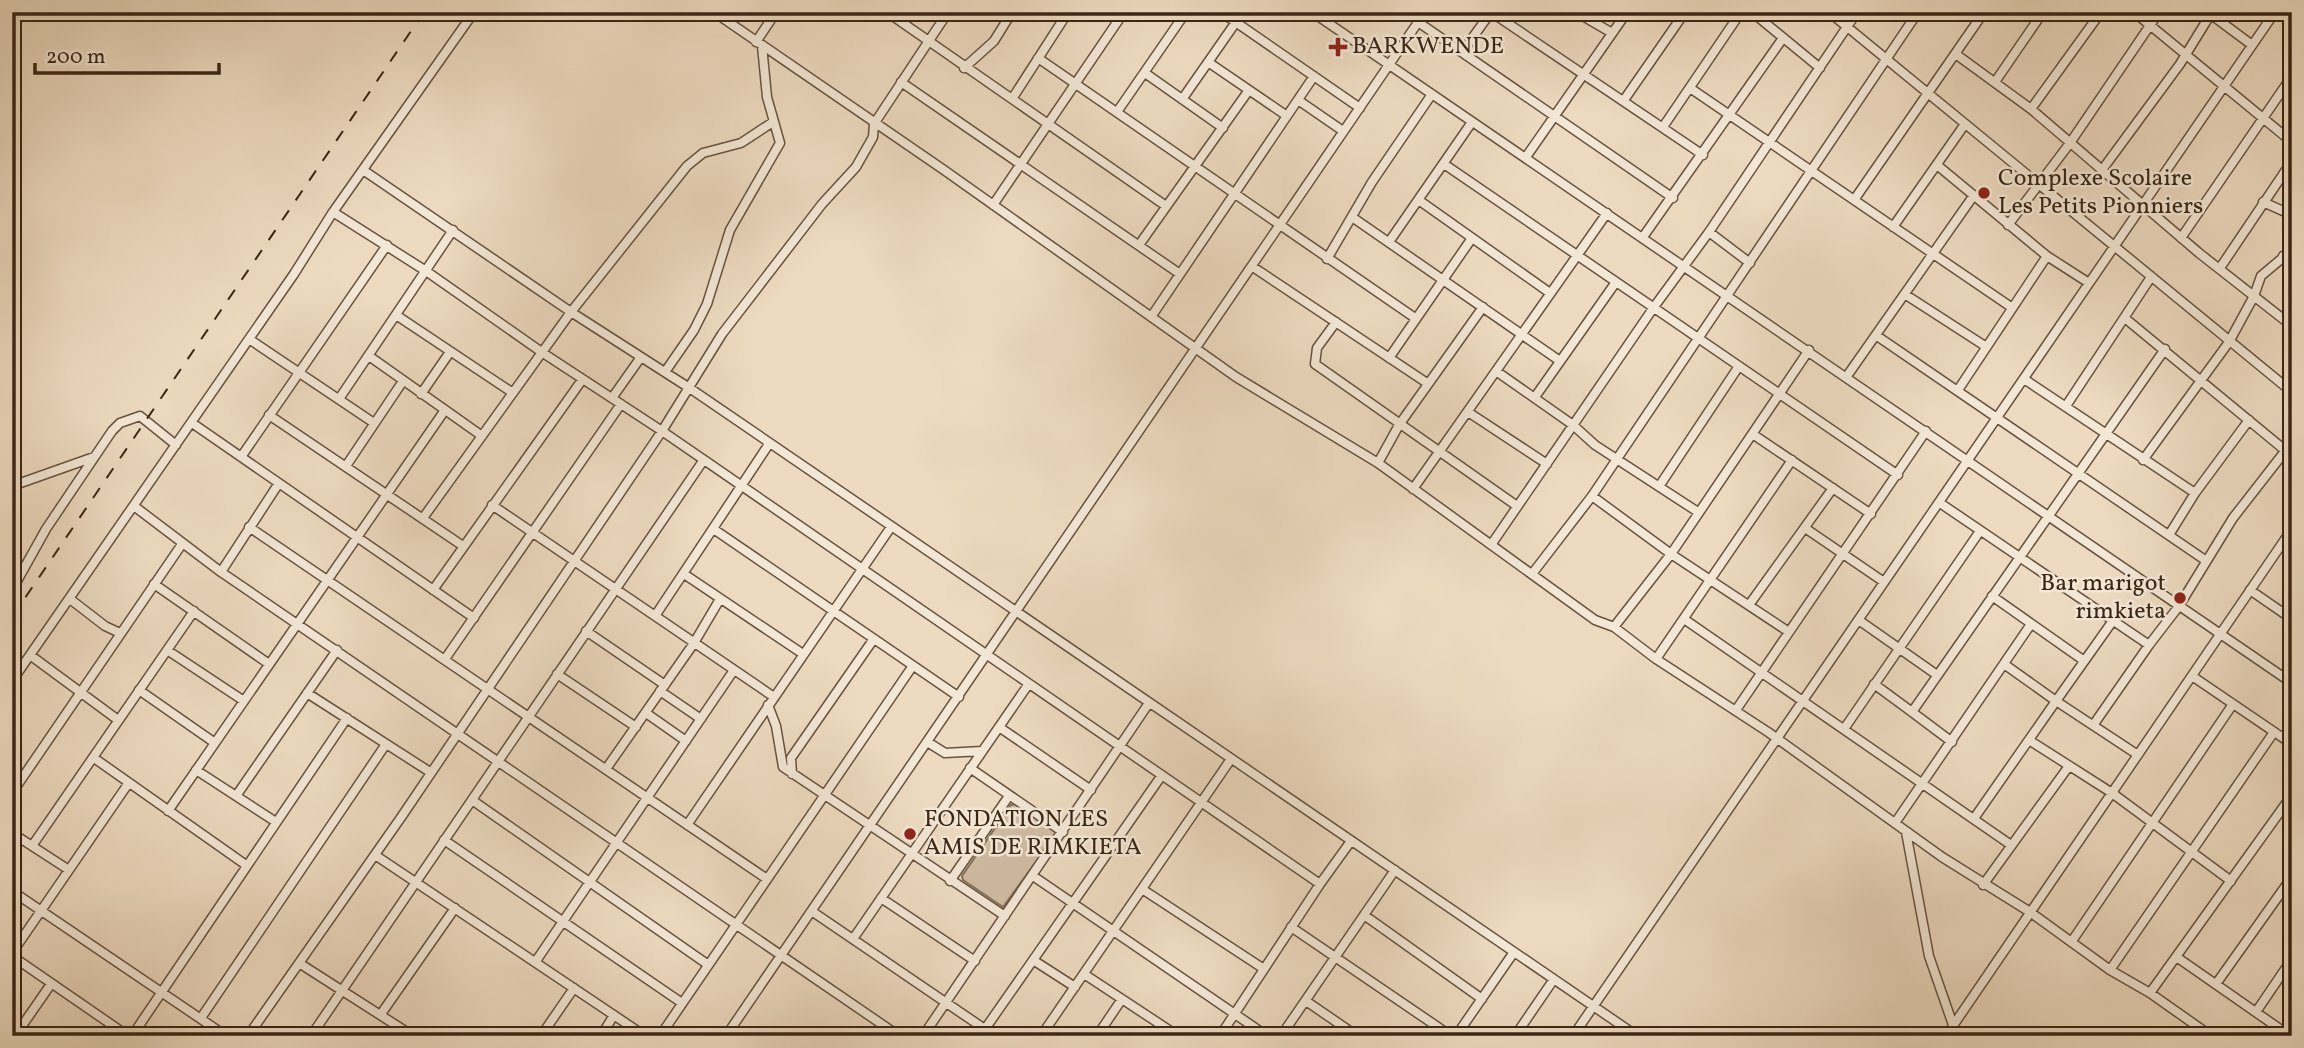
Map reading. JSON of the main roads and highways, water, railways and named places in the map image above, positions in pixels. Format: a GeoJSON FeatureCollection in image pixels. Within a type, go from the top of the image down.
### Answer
{"type":"FeatureCollection","features":[{"type":"Feature","properties":{"kind":"railway"},"geometry":{"type":"LineString","coordinates":[[12,617],[424,12]]}},
{"type":"Feature","properties":{"kind":"place","name":"BARKWENDE"},"geometry":{"type":"Point","coordinates":[1338,47]}},
{"type":"Feature","properties":{"kind":"place","name":"Complexe Scolaire Les Petits Pionniers"},"geometry":{"type":"Point","coordinates":[1984,193]}},
{"type":"Feature","properties":{"kind":"place","name":"Bar marigot rimkieta"},"geometry":{"type":"Point","coordinates":[2180,598]}},
{"type":"Feature","properties":{"kind":"place","name":"FONDATION LES AMIS DE RIMKIETA"},"geometry":{"type":"Point","coordinates":[910,834]}}]}
